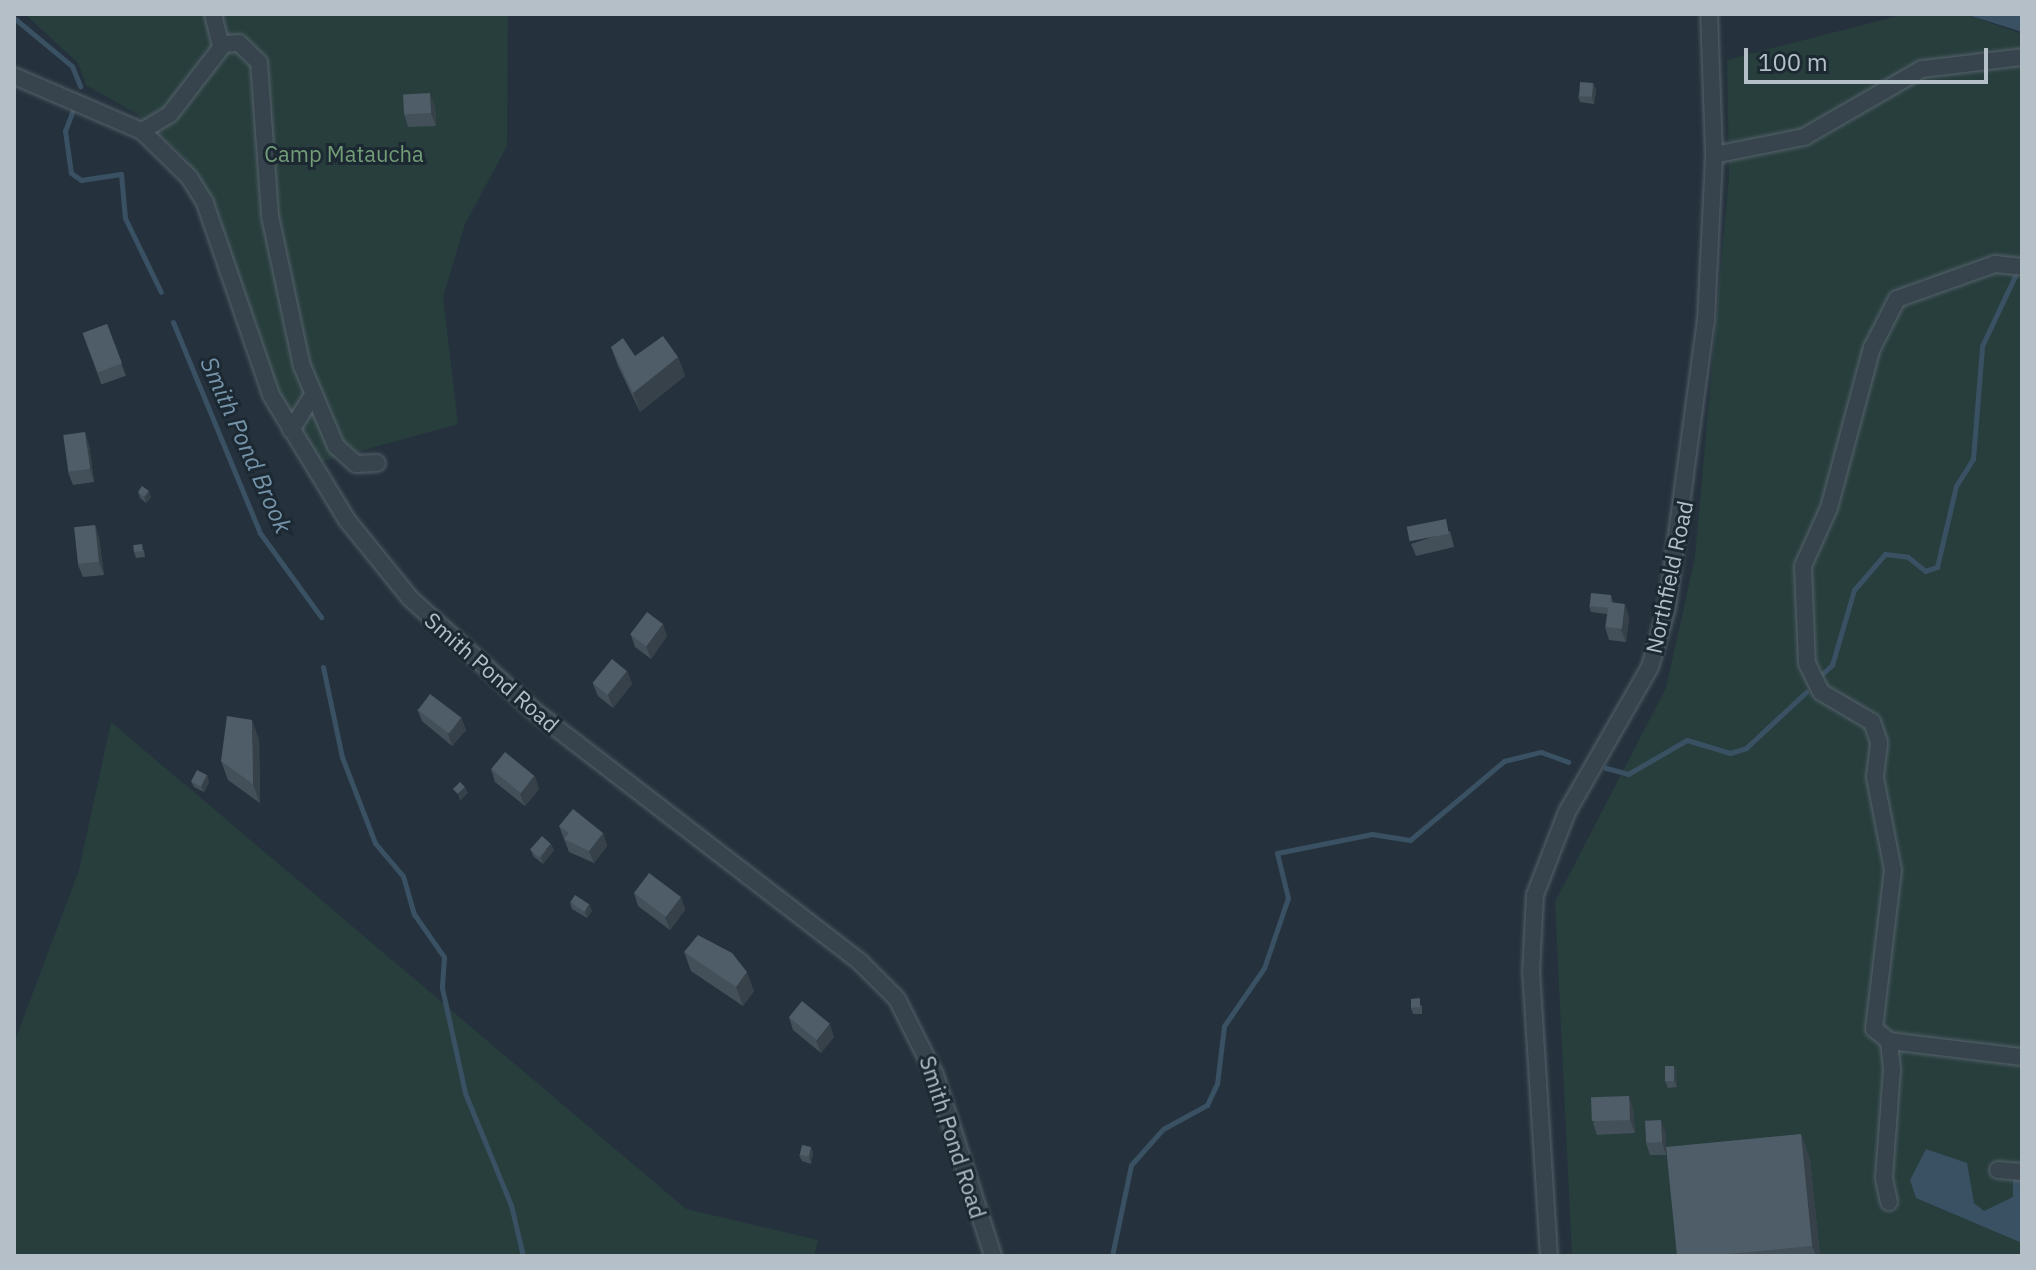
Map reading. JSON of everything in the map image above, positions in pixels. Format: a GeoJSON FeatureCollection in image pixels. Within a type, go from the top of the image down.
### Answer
{"type":"FeatureCollection","features":[{"type":"Feature","properties":{"kind":"street"},"geometry":{"type":"LineString","coordinates":[[213,14],[221,47]]}},
{"type":"Feature","properties":{"kind":"street","name":"Northfield Road"},"geometry":{"type":"LineString","coordinates":[[1549,1256],[1531,973],[1535,895],[1555,838],[1637,692],[1662,632],[1691,463],[1714,155],[1709,14]]}},
{"type":"Feature","properties":{"kind":"street"},"geometry":{"type":"LineString","coordinates":[[142,131],[179,104],[221,47],[239,43],[259,62],[270,216],[312,397],[336,446],[356,464],[377,463]]}},
{"type":"Feature","properties":{"kind":"street"},"geometry":{"type":"LineString","coordinates":[[1714,155],[1804,137],[1922,69],[2022,57]]}},
{"type":"Feature","properties":{"kind":"street","name":"Smith Pond Road"},"geometry":{"type":"LineString","coordinates":[[14,76],[142,131],[175,159],[205,203],[256,362],[291,430],[364,546],[474,660],[889,989],[910,1014],[935,1075],[993,1256]]}},
{"type":"Feature","properties":{"kind":"street"},"geometry":{"type":"LineString","coordinates":[[2022,267],[1995,264],[1952,285],[1918,287],[1890,310],[1825,522],[1803,566],[1807,663],[1821,692],[1872,722],[1879,742],[1875,777],[1893,870],[1874,1029],[1889,1041],[2022,1057]]}},
{"type":"Feature","properties":{"kind":"street"},"geometry":{"type":"LineString","coordinates":[[291,430],[312,397]]}},
{"type":"Feature","properties":{"kind":"street"},"geometry":{"type":"LineString","coordinates":[[1889,1041],[1884,1178],[1889,1202]]}},
{"type":"Feature","properties":{"kind":"street"},"geometry":{"type":"LineString","coordinates":[[1998,1170],[2022,1172]]}},
{"type":"Feature","properties":{"kind":"green space","name":"Camp Mataucha"},"geometry":{"type":"Polygon","coordinates":[[[25,14],[508,14],[507,146],[465,224],[443,297],[458,424],[317,463],[265,370],[211,201],[186,159],[137,114],[86,85],[78,63],[25,14]]]}},
{"type":"Feature","properties":{"kind":"green space"},"geometry":{"type":"Polygon","coordinates":[[[1905,14],[1965,14],[2022,34],[2022,1256],[1572,1256],[1555,902],[1666,688],[1695,558],[1729,175],[1727,60],[1905,14]]]}},
{"type":"Feature","properties":{"kind":"green space"},"geometry":{"type":"Polygon","coordinates":[[[111,722],[686,1209],[818,1240],[814,1256],[14,1256],[14,1043],[79,870],[111,722]]]}},
{"type":"Feature","properties":{"kind":"water"},"geometry":{"type":"Polygon","coordinates":[[[1965,14],[2022,14],[2022,32],[1965,14]]]}},
{"type":"Feature","properties":{"kind":"water"},"geometry":{"type":"Polygon","coordinates":[[[1926,1149],[1967,1163],[1974,1203],[1984,1211],[2013,1197],[2013,1175],[2022,1175],[2022,1243],[1916,1198],[1910,1180],[1926,1149]]]}},
{"type":"Feature","properties":{"kind":"building"},"geometry":{"type":"Polygon","coordinates":[[[1580,82],[1593,83],[1592,97],[1579,96],[1580,82]]]}},
{"type":"Feature","properties":{"kind":"building"},"geometry":{"type":"Polygon","coordinates":[[[430,93],[431,113],[404,114],[403,94],[430,93]]]}},
{"type":"Feature","properties":{"kind":"building"},"geometry":{"type":"Polygon","coordinates":[[[107,324],[122,363],[98,373],[83,333],[107,324]]]}},
{"type":"Feature","properties":{"kind":"building"},"geometry":{"type":"Polygon","coordinates":[[[663,336],[678,357],[633,393],[611,347],[623,338],[635,356],[663,336]]]}},
{"type":"Feature","properties":{"kind":"building"},"geometry":{"type":"Polygon","coordinates":[[[85,432],[90,469],[68,472],[63,435],[85,432]]]}},
{"type":"Feature","properties":{"kind":"building"},"geometry":{"type":"Polygon","coordinates":[[[142,486],[149,491],[144,497],[138,492],[142,486]]]}},
{"type":"Feature","properties":{"kind":"building"},"geometry":{"type":"Polygon","coordinates":[[[1446,519],[1449,534],[1410,541],[1407,527],[1446,519]]]}},
{"type":"Feature","properties":{"kind":"building"},"geometry":{"type":"Polygon","coordinates":[[[95,525],[99,562],[78,564],[74,527],[95,525]]]}},
{"type":"Feature","properties":{"kind":"building"},"geometry":{"type":"Polygon","coordinates":[[[142,544],[143,551],[134,552],[133,545],[142,544]]]}},
{"type":"Feature","properties":{"kind":"building"},"geometry":{"type":"Polygon","coordinates":[[[1591,593],[1611,595],[1610,608],[1590,606],[1591,593]]]}},
{"type":"Feature","properties":{"kind":"building"},"geometry":{"type":"Polygon","coordinates":[[[1609,602],[1625,604],[1622,629],[1606,627],[1609,602]]]}},
{"type":"Feature","properties":{"kind":"building"},"geometry":{"type":"Polygon","coordinates":[[[647,612],[663,624],[646,646],[630,634],[647,612]]]}},
{"type":"Feature","properties":{"kind":"building"},"geometry":{"type":"Polygon","coordinates":[[[612,659],[627,671],[607,695],[592,683],[612,659]]]}},
{"type":"Feature","properties":{"kind":"building"},"geometry":{"type":"Polygon","coordinates":[[[430,694],[461,717],[449,733],[418,710],[430,694]]]}},
{"type":"Feature","properties":{"kind":"building"},"geometry":{"type":"Polygon","coordinates":[[[227,716],[252,720],[253,784],[221,761],[227,716]]]}},
{"type":"Feature","properties":{"kind":"building"},"geometry":{"type":"Polygon","coordinates":[[[505,752],[535,776],[521,793],[491,769],[505,752]]]}},
{"type":"Feature","properties":{"kind":"building"},"geometry":{"type":"Polygon","coordinates":[[[197,770],[207,775],[201,787],[191,782],[197,770]]]}},
{"type":"Feature","properties":{"kind":"building"},"geometry":{"type":"Polygon","coordinates":[[[460,782],[465,787],[458,794],[453,789],[460,782]]]}},
{"type":"Feature","properties":{"kind":"building"},"geometry":{"type":"Polygon","coordinates":[[[573,809],[603,833],[589,851],[564,839],[569,833],[559,826],[573,809]]]}},
{"type":"Feature","properties":{"kind":"building"},"geometry":{"type":"Polygon","coordinates":[[[542,836],[551,844],[539,857],[530,849],[542,836]]]}},
{"type":"Feature","properties":{"kind":"building"},"geometry":{"type":"Polygon","coordinates":[[[649,873],[681,897],[666,917],[634,893],[649,873]]]}},
{"type":"Feature","properties":{"kind":"building"},"geometry":{"type":"Polygon","coordinates":[[[575,895],[589,904],[584,912],[570,903],[575,895]]]}},
{"type":"Feature","properties":{"kind":"building"},"geometry":{"type":"Polygon","coordinates":[[[698,935],[732,953],[747,972],[736,987],[684,952],[698,935]]]}},
{"type":"Feature","properties":{"kind":"building"},"geometry":{"type":"Polygon","coordinates":[[[1420,998],[1420,1007],[1411,1008],[1411,999],[1420,998]]]}},
{"type":"Feature","properties":{"kind":"building"},"geometry":{"type":"Polygon","coordinates":[[[802,1001],[830,1024],[817,1040],[789,1017],[802,1001]]]}},
{"type":"Feature","properties":{"kind":"building"},"geometry":{"type":"Polygon","coordinates":[[[1665,1066],[1674,1066],[1674,1081],[1665,1081],[1665,1066]]]}},
{"type":"Feature","properties":{"kind":"building"},"geometry":{"type":"Polygon","coordinates":[[[1629,1096],[1630,1120],[1592,1121],[1591,1097],[1629,1096]]]}},
{"type":"Feature","properties":{"kind":"building"},"geometry":{"type":"Polygon","coordinates":[[[1661,1120],[1662,1142],[1646,1143],[1645,1121],[1661,1120]]]}},
{"type":"Feature","properties":{"kind":"building"},"geometry":{"type":"Polygon","coordinates":[[[1801,1134],[1812,1246],[1677,1256],[1666,1147],[1801,1134]]]}},
{"type":"Feature","properties":{"kind":"building"},"geometry":{"type":"Polygon","coordinates":[[[802,1145],[811,1147],[809,1157],[800,1155],[802,1145]]]}},
{"type":"Feature","properties":{"kind":"waterway","name":"Smith Pond Brook"},"geometry":{"type":"LineString","coordinates":[[14,18],[72,66],[80,86]]}},
{"type":"Feature","properties":{"kind":"waterway","name":"Smith Pond Brook"},"geometry":{"type":"LineString","coordinates":[[73,110],[65,131],[71,173],[81,180],[121,174],[125,218],[161,292]]}},
{"type":"Feature","properties":{"kind":"waterway"},"geometry":{"type":"LineString","coordinates":[[1820,676],[1832,665],[1854,590],[1885,554],[1908,557],[1925,571],[1937,567],[1956,486],[1973,459],[1982,346],[2015,276]]}},
{"type":"Feature","properties":{"kind":"waterway","name":"Smith Pond Brook"},"geometry":{"type":"LineString","coordinates":[[173,322],[260,533],[321,617]]}},
{"type":"Feature","properties":{"kind":"waterway","name":"Smith Pond Brook"},"geometry":{"type":"LineString","coordinates":[[323,667],[342,757],[375,843],[403,876],[414,914],[444,957],[442,988],[465,1093],[511,1205],[523,1256]]}},
{"type":"Feature","properties":{"kind":"waterway"},"geometry":{"type":"LineString","coordinates":[[1606,768],[1628,774],[1687,740],[1730,753],[1746,748],[1806,692]]}},
{"type":"Feature","properties":{"kind":"waterway"},"geometry":{"type":"LineString","coordinates":[[1112,1256],[1131,1165],[1163,1129],[1207,1105],[1217,1084],[1224,1026],[1264,968],[1288,898],[1277,853],[1372,834],[1410,840],[1504,761],[1541,752],[1568,762]]}}]}
